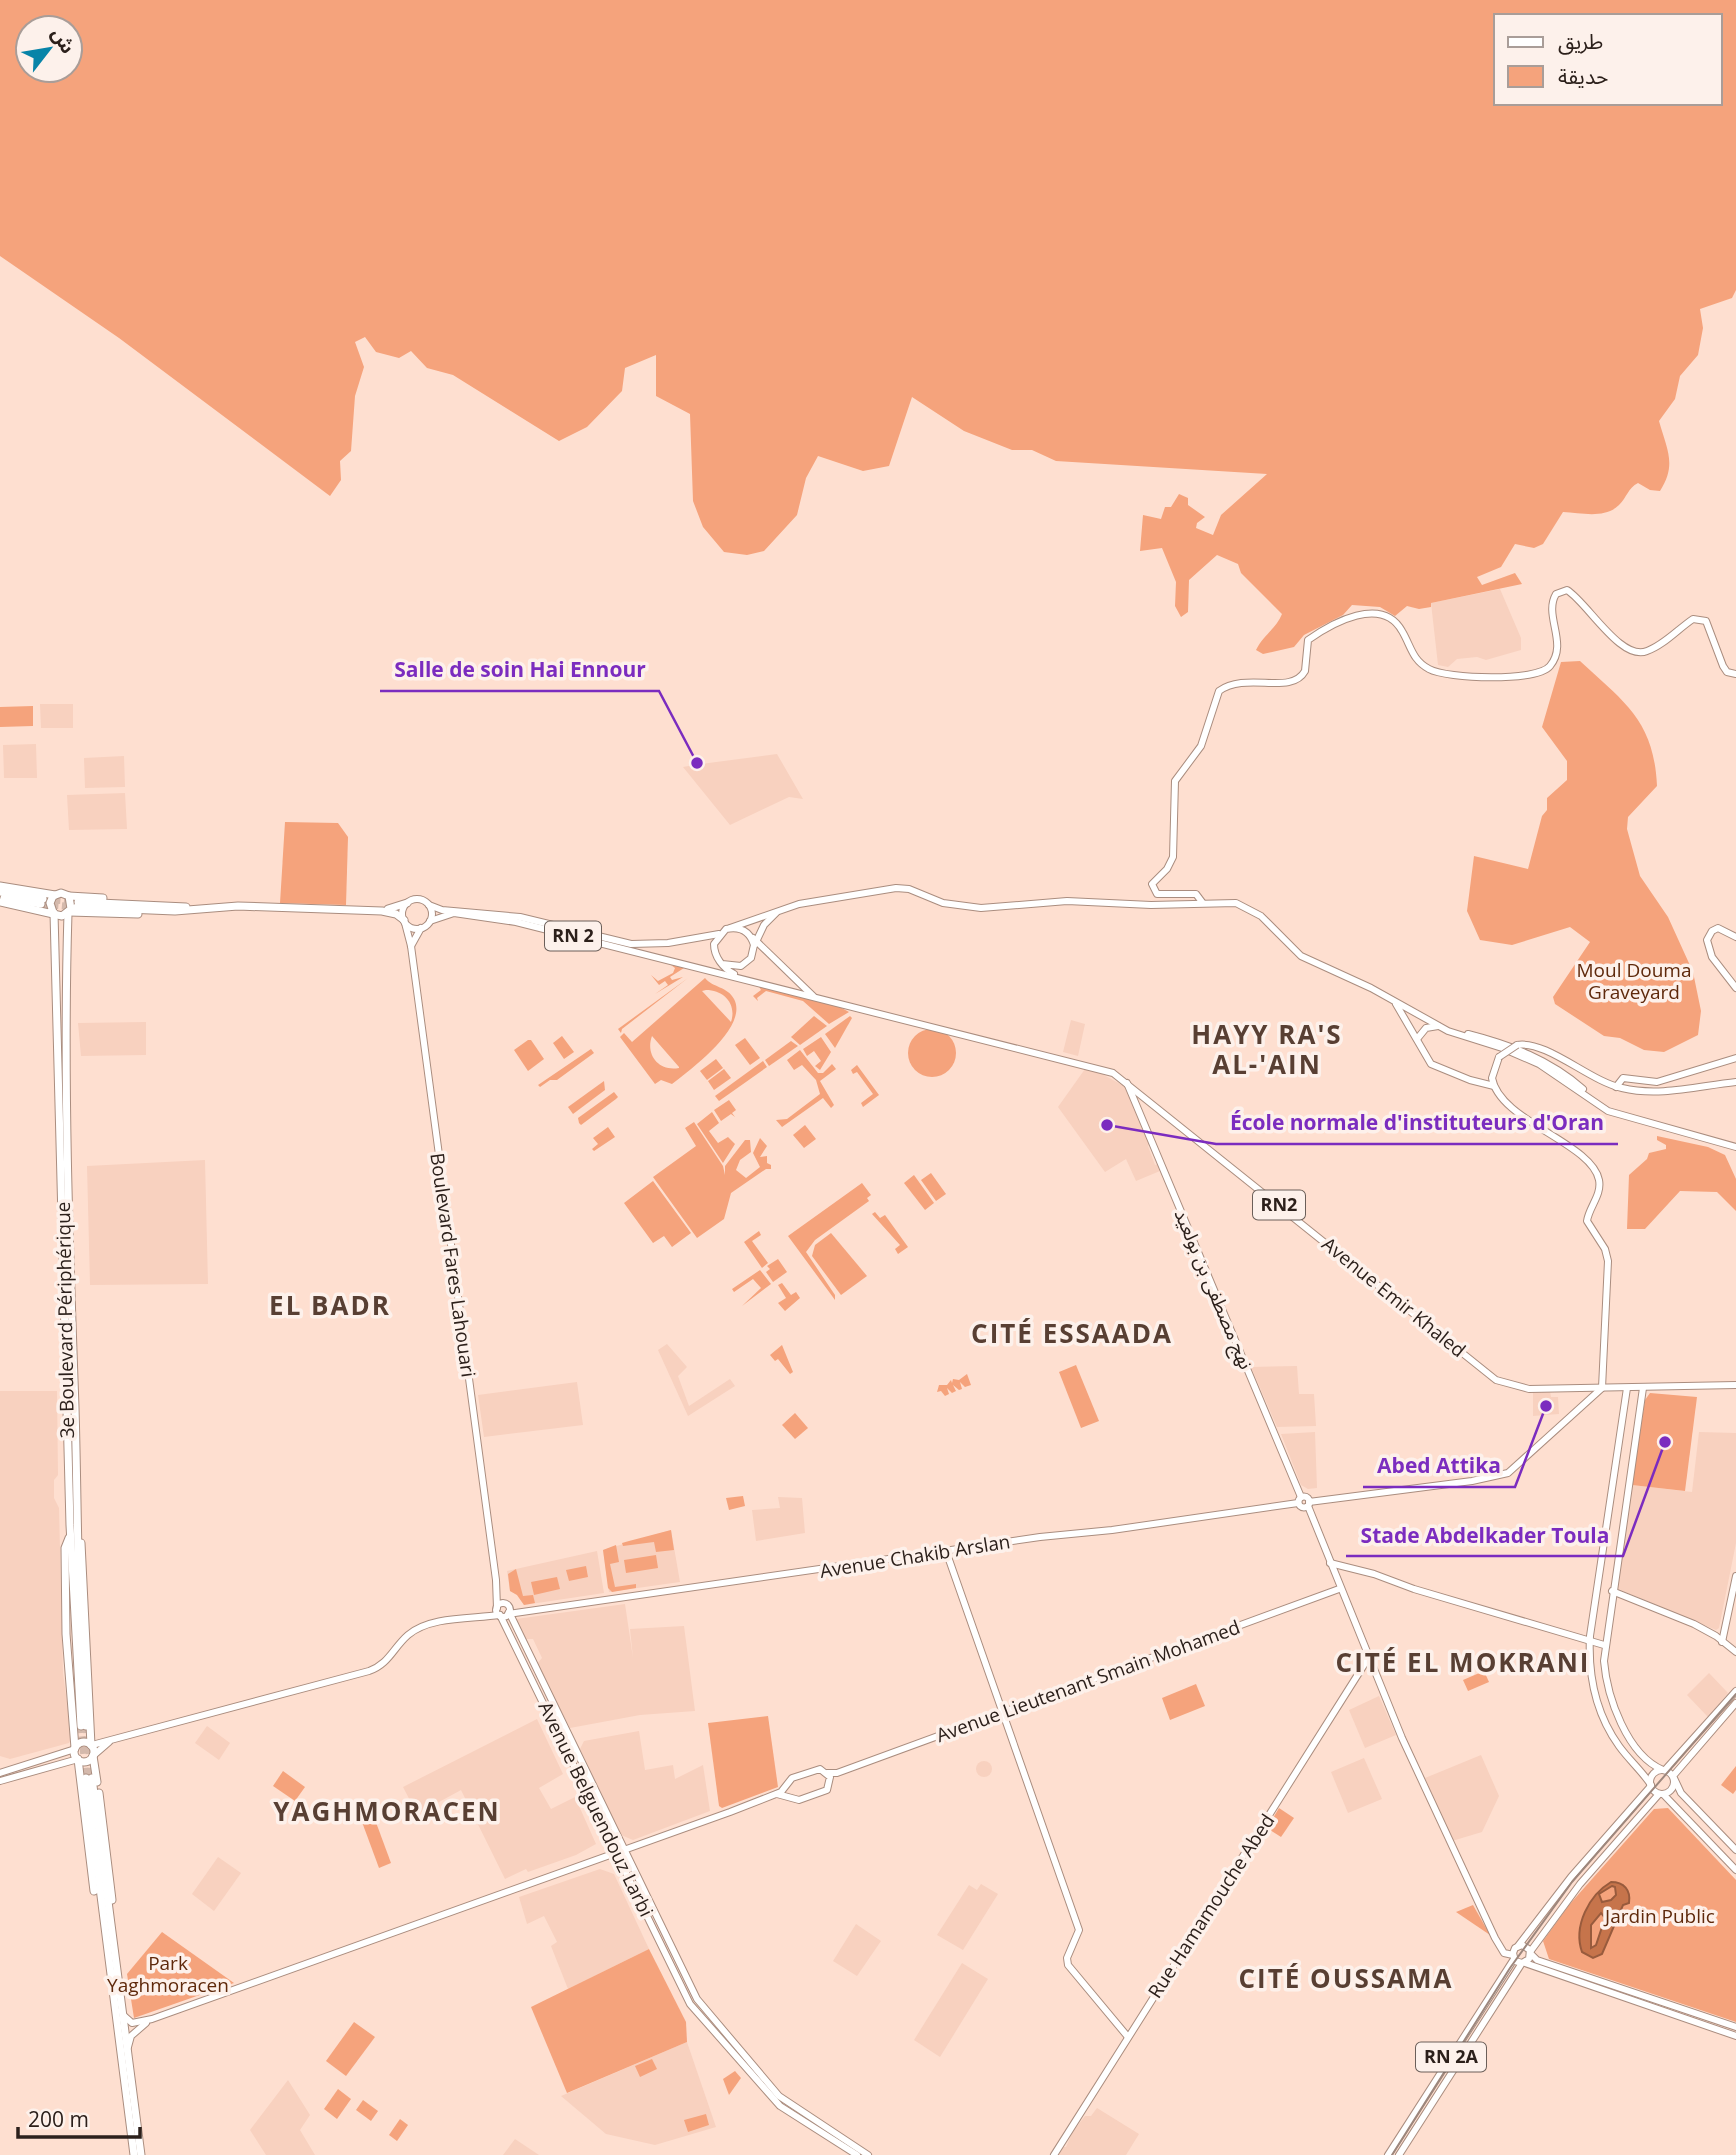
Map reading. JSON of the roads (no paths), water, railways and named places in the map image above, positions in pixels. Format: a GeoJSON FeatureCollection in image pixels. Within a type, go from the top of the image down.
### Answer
{"type":"FeatureCollection","features":[{"type":"Feature","properties":{"kind":"highway"},"geometry":{"type":"LineString","coordinates":[[0,886],[69,897],[153,900],[173,909]]}},
{"type":"Feature","properties":{"kind":"highway"},"geometry":{"type":"LineString","coordinates":[[0,892],[43,904],[54,915]]}},
{"type":"Feature","properties":{"kind":"highway"},"geometry":{"type":"LineString","coordinates":[[54,915],[50,903],[55,895]]}},
{"type":"Feature","properties":{"kind":"highway"},"geometry":{"type":"LineString","coordinates":[[69,897],[72,904],[68,913],[66,1020],[68,1305],[74,1534],[83,1726]]}},
{"type":"Feature","properties":{"kind":"highway"},"geometry":{"type":"LineString","coordinates":[[0,900],[43,904]]}},
{"type":"Feature","properties":{"kind":"highway"},"geometry":{"type":"LineString","coordinates":[[382,911],[407,903]]}},
{"type":"Feature","properties":{"kind":"highway"},"geometry":{"type":"LineString","coordinates":[[54,915],[68,913],[79,907],[204,909],[238,906],[382,911],[396,914],[405,921]]}},
{"type":"Feature","properties":{"kind":"highway"},"geometry":{"type":"LineString","coordinates":[[79,907],[153,915],[173,909]]}},
{"type":"Feature","properties":{"kind":"highway"},"geometry":{"type":"LineString","coordinates":[[68,926],[79,907]]}},
{"type":"Feature","properties":{"kind":"highway","name":"3e Boulevard Périphérique"},"geometry":{"type":"LineString","coordinates":[[54,915],[68,1290]]}},
{"type":"Feature","properties":{"kind":"highway"},"geometry":{"type":"LineString","coordinates":[[74,1534],[83,1551],[91,1745],[111,1879],[106,1915]]}},
{"type":"Feature","properties":{"kind":"highway"},"geometry":{"type":"LineString","coordinates":[[74,1534],[65,1548],[66,1634],[75,1749],[94,1889],[106,1915],[122,2013],[141,2155]]}},
{"type":"Feature","properties":{"kind":"highway"},"geometry":{"type":"LineString","coordinates":[[75,1749],[82,1742],[91,1745]]}},
{"type":"Feature","properties":{"kind":"highway"},"geometry":{"type":"LineString","coordinates":[[78,1759],[85,1762],[93,1756]]}},
{"type":"Feature","properties":{"kind":"highway"},"geometry":{"type":"LineString","coordinates":[[89,1778],[134,2155]]}},
{"type":"Feature","properties":{"kind":"main road"},"geometry":{"type":"LineString","coordinates":[[1202,902],[1196,894],[1157,894],[1153,884],[1167,869],[1173,857],[1177,775],[1201,746],[1219,691],[1231,684],[1258,681],[1282,685],[1293,682],[1305,671],[1308,640],[1361,614],[1375,612],[1397,624],[1412,654],[1430,670],[1491,676],[1534,675],[1548,668],[1555,656],[1558,642],[1552,601],[1556,594],[1567,590],[1622,644],[1635,652],[1651,649],[1693,619],[1706,621],[1723,666],[1727,672],[1736,674]]}},
{"type":"Feature","properties":{"kind":"main road"},"geometry":{"type":"LineString","coordinates":[[784,908],[760,930],[751,958],[741,967],[722,964],[714,950],[719,934],[730,928],[784,908],[896,888],[909,889],[943,903],[972,908],[1068,901],[1151,905],[1236,903],[1250,908],[1270,924],[1301,956],[1440,1026],[1527,1052],[1561,1072],[1612,1112],[1629,1119],[1736,1147]]}},
{"type":"Feature","properties":{"kind":"main road"},"geometry":{"type":"LineString","coordinates":[[411,946],[421,928],[430,921],[429,905],[419,899],[407,903],[403,909],[405,921],[421,928]]}},
{"type":"Feature","properties":{"kind":"main road","name":"RN 2"},"geometry":{"type":"LineString","coordinates":[[429,905],[442,910],[520,917],[631,944],[662,943],[719,934]]}},
{"type":"Feature","properties":{"kind":"main road","name":"RN 2"},"geometry":{"type":"LineString","coordinates":[[430,921],[450,914],[498,918],[716,971]]}},
{"type":"Feature","properties":{"kind":"main road","name":"Boulevard Fares Lahouari"},"geometry":{"type":"LineString","coordinates":[[405,921],[411,946],[496,1580],[505,1611]]}},
{"type":"Feature","properties":{"kind":"main road"},"geometry":{"type":"LineString","coordinates":[[730,928],[741,929],[815,997]]}},
{"type":"Feature","properties":{"kind":"main road"},"geometry":{"type":"LineString","coordinates":[[1736,937],[1718,928],[1709,933],[1707,940],[1712,957],[1736,988]]}},
{"type":"Feature","properties":{"kind":"main road","name":"RN2"},"geometry":{"type":"LineString","coordinates":[[722,964],[728,971],[742,978]]}},
{"type":"Feature","properties":{"kind":"main road","name":"RN2"},"geometry":{"type":"LineString","coordinates":[[716,971],[741,967]]}},
{"type":"Feature","properties":{"kind":"main road","name":"RN2"},"geometry":{"type":"LineString","coordinates":[[716,971],[815,997]]}},
{"type":"Feature","properties":{"kind":"main road","name":"Avenue Emir Khaled"},"geometry":{"type":"LineString","coordinates":[[815,997],[1113,1073],[1496,1380],[1529,1389],[1736,1385]]}},
{"type":"Feature","properties":{"kind":"main road"},"geometry":{"type":"LineString","coordinates":[[1393,1000],[1422,1052],[1435,1067],[1494,1086],[1546,1134],[1584,1157],[1598,1177],[1598,1191],[1587,1221],[1605,1248],[1608,1261],[1602,1388]]}},
{"type":"Feature","properties":{"kind":"main road"},"geometry":{"type":"LineString","coordinates":[[1417,1039],[1426,1028],[1440,1026]]}},
{"type":"Feature","properties":{"kind":"main road"},"geometry":{"type":"LineString","coordinates":[[1494,1086],[1493,1073],[1499,1057],[1517,1045],[1538,1047],[1601,1082],[1616,1087],[1646,1092],[1736,1083]]}},
{"type":"Feature","properties":{"kind":"main road"},"geometry":{"type":"LineString","coordinates":[[1616,1087],[1623,1078],[1657,1082],[1736,1058]]}},
{"type":"Feature","properties":{"kind":"main road","name":"نهج مصطفى بن بولعيد"},"geometry":{"type":"LineString","coordinates":[[1126,1082],[1339,1589],[1473,1896],[1501,1949],[1513,1957]]}},
{"type":"Feature","properties":{"kind":"main road","name":"Avenue Chakib Arslan"},"geometry":{"type":"LineString","coordinates":[[532,1609],[771,1578],[946,1550],[1472,1481],[1508,1473],[1602,1388]]}},
{"type":"Feature","properties":{"kind":"main road"},"geometry":{"type":"LineString","coordinates":[[1627,1388],[1590,1639],[1592,1684],[1604,1722],[1621,1749],[1651,1785],[1736,1870]]}},
{"type":"Feature","properties":{"kind":"main road"},"geometry":{"type":"LineString","coordinates":[[1643,1388],[1604,1645],[1608,1690],[1619,1720],[1645,1756],[1674,1778],[1681,1793],[1736,1850]]}},
{"type":"Feature","properties":{"kind":"main road"},"geometry":{"type":"LineString","coordinates":[[946,1550],[1079,1930],[1067,1958],[1068,1965],[1128,2036]]}},
{"type":"Feature","properties":{"kind":"main road"},"geometry":{"type":"LineString","coordinates":[[1602,1555],[1617,1553]]}},
{"type":"Feature","properties":{"kind":"main road"},"geometry":{"type":"LineString","coordinates":[[1602,1555],[1616,1563]]}},
{"type":"Feature","properties":{"kind":"main road"},"geometry":{"type":"LineString","coordinates":[[1330,1563],[1604,1645]]}},
{"type":"Feature","properties":{"kind":"main road"},"geometry":{"type":"LineString","coordinates":[[1721,1642],[1736,1576]]}},
{"type":"Feature","properties":{"kind":"main road","name":"Avenue Lieutenant Smain Mohamed"},"geometry":{"type":"LineString","coordinates":[[837,1773],[1339,1589]]}},
{"type":"Feature","properties":{"kind":"main road"},"geometry":{"type":"LineString","coordinates":[[1611,1594],[1716,1636],[1736,1652]]}},
{"type":"Feature","properties":{"kind":"main road"},"geometry":{"type":"LineString","coordinates":[[91,1745],[369,1671],[386,1663],[404,1640],[418,1629],[433,1623],[532,1609]]}},
{"type":"Feature","properties":{"kind":"main road"},"geometry":{"type":"LineString","coordinates":[[505,1611],[532,1609]]}},
{"type":"Feature","properties":{"kind":"main road"},"geometry":{"type":"LineString","coordinates":[[505,1611],[513,1622],[620,1852],[697,1999],[779,2096],[868,2155]]}},
{"type":"Feature","properties":{"kind":"main road","name":"Avenue Belguendouz Larbi"},"geometry":{"type":"LineString","coordinates":[[505,1611],[690,2004],[780,2106],[857,2155]]}},
{"type":"Feature","properties":{"kind":"main road","name":"Rue Hamamouche Abed"},"geometry":{"type":"LineString","coordinates":[[1054,2155],[1368,1657]]}},
{"type":"Feature","properties":{"kind":"main road"},"geometry":{"type":"LineString","coordinates":[[1736,1691],[1664,1770],[1652,1776],[1651,1785],[1572,1877],[1518,1946],[1513,1957],[1523,1963],[1736,2036]]}},
{"type":"Feature","properties":{"kind":"main road"},"geometry":{"type":"LineString","coordinates":[[1523,1963],[1580,1884],[1661,1794],[1672,1790],[1678,1767],[1736,1703]]}},
{"type":"Feature","properties":{"kind":"main road"},"geometry":{"type":"LineString","coordinates":[[93,1756],[111,1741]]}},
{"type":"Feature","properties":{"kind":"main road"},"geometry":{"type":"LineString","coordinates":[[0,1773],[75,1749]]}},
{"type":"Feature","properties":{"kind":"main road"},"geometry":{"type":"LineString","coordinates":[[0,1781],[78,1759]]}},
{"type":"Feature","properties":{"kind":"main road"},"geometry":{"type":"LineString","coordinates":[[122,2013],[132,2023],[150,2020],[777,1794],[792,1779],[820,1769],[827,1773],[837,1773]]}},
{"type":"Feature","properties":{"kind":"main road"},"geometry":{"type":"LineString","coordinates":[[827,1773],[830,1782]]}},
{"type":"Feature","properties":{"kind":"main road"},"geometry":{"type":"LineString","coordinates":[[777,1794],[799,1800],[827,1790],[837,1773]]}},
{"type":"Feature","properties":{"kind":"main road"},"geometry":{"type":"LineString","coordinates":[[787,1786],[791,1797]]}},
{"type":"Feature","properties":{"kind":"main road"},"geometry":{"type":"LineString","coordinates":[[1518,1946],[1525,1946],[1537,1960],[1736,2027]]}},
{"type":"Feature","properties":{"kind":"main road","name":"RN 2A"},"geometry":{"type":"LineString","coordinates":[[1388,2155],[1513,1957]]}},
{"type":"Feature","properties":{"kind":"main road","name":"RN 2A"},"geometry":{"type":"LineString","coordinates":[[1399,2155],[1523,1963]]}},
{"type":"Feature","properties":{"kind":"main road"},"geometry":{"type":"LineString","coordinates":[[128,2067],[131,2036],[150,2020]]}},
{"type":"Feature","properties":{"kind":"tunnel"},"geometry":{"type":"LineString","coordinates":[[43,899],[78,902]]}},
{"type":"Feature","properties":{"kind":"tunnel"},"geometry":{"type":"LineString","coordinates":[[41,904],[76,907]]}},
{"type":"Feature","properties":{"kind":"tunnel"},"geometry":{"type":"LineString","coordinates":[[81,1726],[86,1778]]}},
{"type":"Feature","properties":{"kind":"tunnel"},"geometry":{"type":"LineString","coordinates":[[86,1726],[92,1778]]}},
{"type":"Feature","properties":{"kind":"tram line"},"geometry":{"type":"LineString","coordinates":[[1392,2155],[1510,1968],[1572,1882],[1736,1694]]}},
{"type":"Feature","properties":{"kind":"place","name":"Salle de soin Hai Ennour"},"geometry":{"type":"Point","coordinates":[697,763]}},
{"type":"Feature","properties":{"kind":"place","name":"École normale d'instituteurs d'Oran"},"geometry":{"type":"Point","coordinates":[1107,1125]}},
{"type":"Feature","properties":{"kind":"place","name":"Abed Attika"},"geometry":{"type":"Point","coordinates":[1546,1406]}},
{"type":"Feature","properties":{"kind":"place","name":"Stade Abdelkader Toula"},"geometry":{"type":"Point","coordinates":[1665,1442]}},
{"type":"Feature","properties":{"kind":"district","name":"HAYY RA'S AL-'AIN"},"geometry":{"type":"Point","coordinates":[1267,1050]}},
{"type":"Feature","properties":{"kind":"district","name":"EL BADR"},"geometry":{"type":"Point","coordinates":[330,1306]}},
{"type":"Feature","properties":{"kind":"district","name":"CITÉ ESSAADA"},"geometry":{"type":"Point","coordinates":[1072,1334]}},
{"type":"Feature","properties":{"kind":"district","name":"CITÉ EL MOKRANI"},"geometry":{"type":"Point","coordinates":[1463,1663]}},
{"type":"Feature","properties":{"kind":"district","name":"YAGHMORACEN"},"geometry":{"type":"Point","coordinates":[387,1812]}},
{"type":"Feature","properties":{"kind":"district","name":"CITÉ OUSSAMA"},"geometry":{"type":"Point","coordinates":[1346,1979]}},
{"type":"Feature","properties":{"kind":"park label","name":"Moul Douma Graveyard"},"geometry":{"type":"Point","coordinates":[1634,981]}},
{"type":"Feature","properties":{"kind":"park label","name":"Jardin Public"},"geometry":{"type":"Point","coordinates":[1660,1916]}},
{"type":"Feature","properties":{"kind":"park label","name":"Park Yaghmoracen"},"geometry":{"type":"Point","coordinates":[168,1974]}}]}
